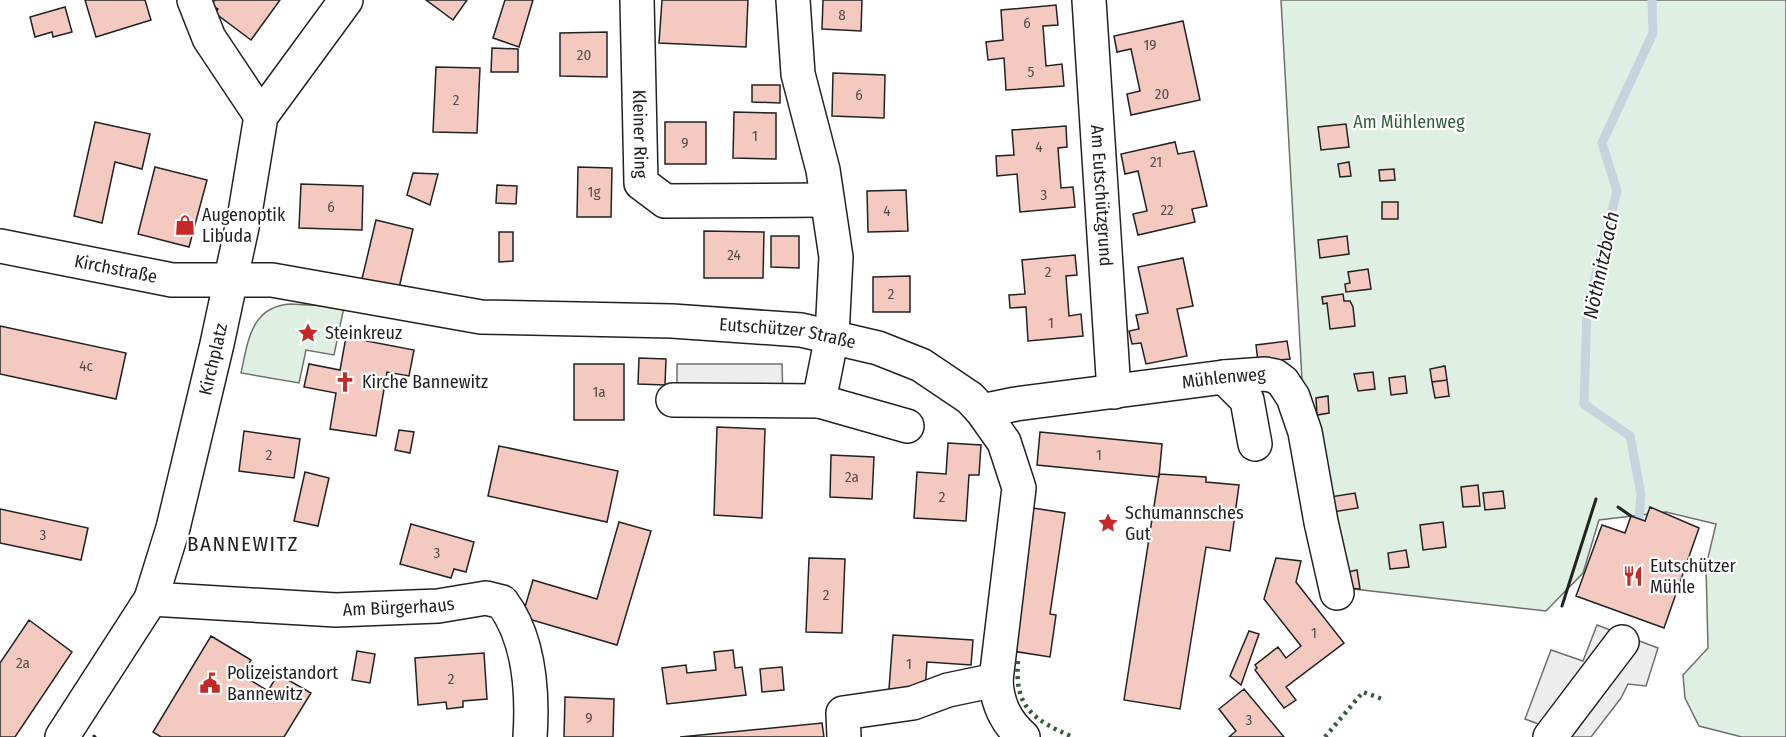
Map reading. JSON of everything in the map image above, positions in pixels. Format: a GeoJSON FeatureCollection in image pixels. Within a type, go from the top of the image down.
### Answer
{"type":"FeatureCollection","features":[{"type":"Feature","properties":{"kind":"street"},"geometry":{"type":"LineString","coordinates":[[194,0],[209,38],[261,116],[346,0]]}},
{"type":"Feature","properties":{"kind":"street","name":"Kleiner Ring"},"geometry":{"type":"LineString","coordinates":[[637,0],[640,183],[665,201],[825,200]]}},
{"type":"Feature","properties":{"kind":"street"},"geometry":{"type":"LineString","coordinates":[[793,0],[798,74],[823,170],[825,200],[836,257],[832,336],[819,401]]}},
{"type":"Feature","properties":{"kind":"street","name":"Am Eutschützgrund"},"geometry":{"type":"LineString","coordinates":[[1089,0],[1114,392]]}},
{"type":"Feature","properties":{"kind":"street","name":"Kirchplatz"},"geometry":{"type":"LineString","coordinates":[[62,737],[151,599],[173,528],[232,278],[261,116]]}},
{"type":"Feature","properties":{"kind":"street","name":"Kirchstraße"},"geometry":{"type":"LineString","coordinates":[[0,246],[172,280],[232,278]]}},
{"type":"Feature","properties":{"kind":"street","name":"Eutschützer Straße"},"geometry":{"type":"LineString","coordinates":[[232,278],[298,283],[481,317],[748,325],[832,336],[878,348],[921,365],[970,398],[982,411],[1004,442],[1028,488],[996,680],[997,701],[1006,717],[1023,737]]}},
{"type":"Feature","properties":{"kind":"street","name":"Mühlenweg"},"geometry":{"type":"LineString","coordinates":[[982,411],[1224,377],[1265,374],[1283,382],[1293,397],[1305,432],[1321,522],[1337,592]]}},
{"type":"Feature","properties":{"kind":"street"},"geometry":{"type":"LineString","coordinates":[[1224,377],[1247,400],[1255,444]]}},
{"type":"Feature","properties":{"kind":"street"},"geometry":{"type":"LineString","coordinates":[[673,400],[819,401],[907,426]]}},
{"type":"Feature","properties":{"kind":"street","name":"Am Bürgerhaus"},"geometry":{"type":"LineString","coordinates":[[151,599],[336,610],[438,606],[486,598],[502,602],[515,620],[525,659],[532,713],[530,737]]}},
{"type":"Feature","properties":{"kind":"street"},"geometry":{"type":"LineString","coordinates":[[1550,737],[1622,642]]}},
{"type":"Feature","properties":{"kind":"street"},"geometry":{"type":"LineString","coordinates":[[843,725],[948,690],[996,680]]}},
{"type":"Feature","properties":{"kind":"green space","name":"Am Mühlenweg"},"geometry":{"type":"Polygon","coordinates":[[[1281,0],[1786,0],[1786,737],[1742,737],[1699,726],[1685,698],[1683,675],[1708,648],[1706,566],[1716,524],[1666,512],[1599,520],[1583,573],[1546,611],[1345,588],[1302,380],[1281,0]]]}},
{"type":"Feature","properties":{"kind":"green space"},"geometry":{"type":"Polygon","coordinates":[[[291,304],[344,307],[334,355],[306,350],[299,383],[241,373],[249,338],[259,318],[278,306],[291,304]]]}},
{"type":"Feature","properties":{"kind":"shaded area"},"geometry":{"type":"Polygon","coordinates":[[[677,364],[782,364],[783,399],[677,400],[677,364]]]}},
{"type":"Feature","properties":{"kind":"shaded area"},"geometry":{"type":"Polygon","coordinates":[[[1597,625],[1658,648],[1646,686],[1628,684],[1621,698],[1591,737],[1573,737],[1525,719],[1551,650],[1583,661],[1597,625]]]}},
{"type":"Feature","properties":{"kind":"building"},"geometry":{"type":"Polygon","coordinates":[[[85,0],[145,0],[151,20],[96,37],[85,0]]]}},
{"type":"Feature","properties":{"kind":"building"},"geometry":{"type":"Polygon","coordinates":[[[215,0],[280,0],[251,40],[215,13],[218,9],[211,5],[215,0]]]}},
{"type":"Feature","properties":{"kind":"building"},"geometry":{"type":"Polygon","coordinates":[[[426,0],[467,0],[453,20],[426,0]]]}},
{"type":"Feature","properties":{"kind":"building"},"geometry":{"type":"Polygon","coordinates":[[[505,0],[533,0],[519,47],[493,38],[505,0]]]}},
{"type":"Feature","properties":{"kind":"building"},"geometry":{"type":"Polygon","coordinates":[[[662,0],[748,0],[746,47],[659,43],[662,0]]]}},
{"type":"Feature","properties":{"kind":"building"},"geometry":{"type":"Polygon","coordinates":[[[823,0],[862,0],[861,31],[822,29],[823,0]]]}},
{"type":"Feature","properties":{"kind":"building"},"geometry":{"type":"Polygon","coordinates":[[[1056,5],[1058,25],[1043,26],[1046,66],[1062,64],[1064,86],[1006,90],[1004,58],[988,60],[986,42],[1003,40],[1001,10],[1056,5]]]}},
{"type":"Feature","properties":{"kind":"building"},"geometry":{"type":"Polygon","coordinates":[[[65,7],[72,32],[53,37],[52,32],[35,37],[30,17],[65,7]]]}},
{"type":"Feature","properties":{"kind":"building"},"geometry":{"type":"Polygon","coordinates":[[[1183,21],[1200,100],[1131,115],[1127,94],[1140,91],[1131,49],[1117,52],[1114,36],[1183,21]]]}},
{"type":"Feature","properties":{"kind":"building"},"geometry":{"type":"Polygon","coordinates":[[[607,32],[607,77],[560,76],[560,33],[607,32]]]}},
{"type":"Feature","properties":{"kind":"building"},"geometry":{"type":"Polygon","coordinates":[[[492,48],[518,49],[518,72],[491,72],[492,48]]]}},
{"type":"Feature","properties":{"kind":"building"},"geometry":{"type":"Polygon","coordinates":[[[436,67],[480,68],[477,133],[433,132],[436,67]]]}},
{"type":"Feature","properties":{"kind":"building"},"geometry":{"type":"Polygon","coordinates":[[[833,73],[885,75],[884,118],[832,116],[833,73]]]}},
{"type":"Feature","properties":{"kind":"building"},"geometry":{"type":"Polygon","coordinates":[[[752,85],[780,85],[780,103],[752,102],[752,85]]]}},
{"type":"Feature","properties":{"kind":"building"},"geometry":{"type":"Polygon","coordinates":[[[734,112],[776,113],[776,159],[733,158],[734,112]]]}},
{"type":"Feature","properties":{"kind":"building"},"geometry":{"type":"Polygon","coordinates":[[[95,122],[150,134],[142,169],[115,162],[102,223],[74,216],[95,122]]]}},
{"type":"Feature","properties":{"kind":"building"},"geometry":{"type":"Polygon","coordinates":[[[665,122],[706,122],[706,164],[665,164],[665,122]]]}},
{"type":"Feature","properties":{"kind":"building"},"geometry":{"type":"Polygon","coordinates":[[[1346,124],[1349,147],[1321,150],[1318,127],[1346,124]]]}},
{"type":"Feature","properties":{"kind":"building"},"geometry":{"type":"Polygon","coordinates":[[[1066,126],[1067,147],[1058,148],[1061,188],[1073,187],[1075,207],[1020,212],[1017,174],[997,176],[996,156],[1014,155],[1012,130],[1066,126]]]}},
{"type":"Feature","properties":{"kind":"building"},"geometry":{"type":"Polygon","coordinates":[[[1175,142],[1178,154],[1194,151],[1207,206],[1192,209],[1195,222],[1138,235],[1133,214],[1147,211],[1138,171],[1125,174],[1121,154],[1175,142]]]}},
{"type":"Feature","properties":{"kind":"building"},"geometry":{"type":"Polygon","coordinates":[[[1349,162],[1351,176],[1340,177],[1338,164],[1349,162]]]}},
{"type":"Feature","properties":{"kind":"building"},"geometry":{"type":"Polygon","coordinates":[[[155,167],[207,180],[189,247],[138,234],[155,167]]]}},
{"type":"Feature","properties":{"kind":"building"},"geometry":{"type":"Polygon","coordinates":[[[578,167],[612,168],[611,217],[577,217],[578,167]]]}},
{"type":"Feature","properties":{"kind":"building"},"geometry":{"type":"Polygon","coordinates":[[[1394,169],[1395,180],[1380,181],[1379,170],[1394,169]]]}},
{"type":"Feature","properties":{"kind":"building"},"geometry":{"type":"Polygon","coordinates":[[[413,173],[438,174],[430,205],[407,195],[413,173]]]}},
{"type":"Feature","properties":{"kind":"building"},"geometry":{"type":"Polygon","coordinates":[[[301,184],[363,186],[362,230],[299,228],[301,184]]]}},
{"type":"Feature","properties":{"kind":"building"},"geometry":{"type":"Polygon","coordinates":[[[497,185],[517,186],[516,204],[496,203],[497,185]]]}},
{"type":"Feature","properties":{"kind":"building"},"geometry":{"type":"Polygon","coordinates":[[[906,190],[908,231],[868,232],[867,191],[906,190]]]}},
{"type":"Feature","properties":{"kind":"building"},"geometry":{"type":"Polygon","coordinates":[[[1382,202],[1398,202],[1398,219],[1382,219],[1382,202]]]}},
{"type":"Feature","properties":{"kind":"building"},"geometry":{"type":"Polygon","coordinates":[[[376,220],[413,229],[398,292],[361,283],[376,220]]]}},
{"type":"Feature","properties":{"kind":"building"},"geometry":{"type":"Polygon","coordinates":[[[704,231],[764,232],[763,278],[704,278],[704,231]]]}},
{"type":"Feature","properties":{"kind":"building"},"geometry":{"type":"Polygon","coordinates":[[[499,232],[513,232],[513,261],[499,262],[499,232]]]}},
{"type":"Feature","properties":{"kind":"building"},"geometry":{"type":"Polygon","coordinates":[[[771,236],[799,236],[799,268],[771,267],[771,236]]]}},
{"type":"Feature","properties":{"kind":"building"},"geometry":{"type":"Polygon","coordinates":[[[1347,236],[1349,254],[1320,258],[1318,240],[1347,236]]]}},
{"type":"Feature","properties":{"kind":"building"},"geometry":{"type":"Polygon","coordinates":[[[1075,255],[1077,275],[1066,276],[1069,316],[1081,314],[1083,336],[1028,341],[1026,307],[1010,308],[1009,295],[1025,294],[1022,260],[1075,255]]]}},
{"type":"Feature","properties":{"kind":"building"},"geometry":{"type":"Polygon","coordinates":[[[1183,258],[1193,306],[1177,309],[1187,356],[1146,364],[1141,343],[1132,344],[1129,331],[1139,329],[1136,315],[1148,313],[1138,267],[1183,258]]]}},
{"type":"Feature","properties":{"kind":"building"},"geometry":{"type":"Polygon","coordinates":[[[1368,269],[1371,289],[1346,292],[1345,284],[1350,283],[1348,272],[1368,269]]]}},
{"type":"Feature","properties":{"kind":"building"},"geometry":{"type":"Polygon","coordinates":[[[910,276],[910,312],[873,312],[873,277],[910,276]]]}},
{"type":"Feature","properties":{"kind":"building"},"geometry":{"type":"Polygon","coordinates":[[[1343,294],[1344,301],[1350,301],[1353,307],[1355,326],[1330,329],[1327,303],[1323,304],[1322,297],[1343,294]]]}},
{"type":"Feature","properties":{"kind":"building"},"geometry":{"type":"Polygon","coordinates":[[[0,326],[126,353],[116,399],[0,374],[0,326]]]}},
{"type":"Feature","properties":{"kind":"building","name":"Kirche Bannewitz"},"geometry":{"type":"Polygon","coordinates":[[[346,337],[414,350],[409,376],[387,372],[376,436],[330,429],[336,393],[304,387],[309,364],[340,370],[346,337]]]}},
{"type":"Feature","properties":{"kind":"building"},"geometry":{"type":"Polygon","coordinates":[[[1287,341],[1290,359],[1258,362],[1256,345],[1287,341]]]}},
{"type":"Feature","properties":{"kind":"building"},"geometry":{"type":"Polygon","coordinates":[[[639,358],[666,359],[665,385],[638,384],[639,358]]]}},
{"type":"Feature","properties":{"kind":"building"},"geometry":{"type":"Polygon","coordinates":[[[574,364],[624,364],[624,420],[574,420],[574,364]]]}},
{"type":"Feature","properties":{"kind":"building"},"geometry":{"type":"Polygon","coordinates":[[[1445,366],[1447,380],[1432,382],[1430,369],[1445,366]]]}},
{"type":"Feature","properties":{"kind":"building"},"geometry":{"type":"Polygon","coordinates":[[[1373,372],[1375,389],[1358,391],[1354,374],[1373,372]]]}},
{"type":"Feature","properties":{"kind":"building"},"geometry":{"type":"Polygon","coordinates":[[[1405,376],[1407,393],[1391,395],[1389,378],[1405,376]]]}},
{"type":"Feature","properties":{"kind":"building"},"geometry":{"type":"Polygon","coordinates":[[[1447,380],[1449,396],[1435,398],[1432,382],[1447,380]]]}},
{"type":"Feature","properties":{"kind":"building"},"geometry":{"type":"Polygon","coordinates":[[[1328,396],[1329,413],[1317,415],[1316,398],[1328,396]]]}},
{"type":"Feature","properties":{"kind":"building"},"geometry":{"type":"Polygon","coordinates":[[[717,427],[765,429],[762,518],[714,515],[717,427]]]}},
{"type":"Feature","properties":{"kind":"building"},"geometry":{"type":"Polygon","coordinates":[[[399,430],[414,432],[410,453],[395,450],[399,430]]]}},
{"type":"Feature","properties":{"kind":"building"},"geometry":{"type":"Polygon","coordinates":[[[244,431],[300,439],[294,478],[239,471],[244,431]]]}},
{"type":"Feature","properties":{"kind":"building"},"geometry":{"type":"Polygon","coordinates":[[[1040,432],[1162,444],[1159,477],[1037,465],[1040,432]]]}},
{"type":"Feature","properties":{"kind":"building"},"geometry":{"type":"Polygon","coordinates":[[[948,443],[981,445],[979,475],[969,475],[966,521],[914,518],[917,472],[946,474],[948,443]]]}},
{"type":"Feature","properties":{"kind":"building"},"geometry":{"type":"Polygon","coordinates":[[[499,446],[618,471],[607,522],[488,496],[499,446]]]}},
{"type":"Feature","properties":{"kind":"building"},"geometry":{"type":"Polygon","coordinates":[[[831,455],[874,457],[872,499],[830,497],[831,455]]]}},
{"type":"Feature","properties":{"kind":"building"},"geometry":{"type":"Polygon","coordinates":[[[305,472],[329,478],[318,526],[294,521],[305,472]]]}},
{"type":"Feature","properties":{"kind":"building"},"geometry":{"type":"Polygon","coordinates":[[[1159,474],[1206,477],[1206,482],[1239,485],[1230,551],[1206,547],[1180,709],[1124,700],[1159,474]]]}},
{"type":"Feature","properties":{"kind":"building"},"geometry":{"type":"Polygon","coordinates":[[[1478,485],[1480,506],[1463,507],[1461,487],[1478,485]]]}},
{"type":"Feature","properties":{"kind":"building"},"geometry":{"type":"Polygon","coordinates":[[[1503,491],[1505,508],[1485,510],[1483,493],[1503,491]]]}},
{"type":"Feature","properties":{"kind":"building"},"geometry":{"type":"Polygon","coordinates":[[[1355,493],[1358,508],[1333,512],[1330,497],[1355,493]]]}},
{"type":"Feature","properties":{"kind":"building","name":"Eutschützer Mühle"},"geometry":{"type":"Polygon","coordinates":[[[1650,507],[1699,528],[1664,628],[1576,596],[1602,525],[1625,533],[1631,516],[1645,521],[1650,507]]]}},
{"type":"Feature","properties":{"kind":"building"},"geometry":{"type":"Polygon","coordinates":[[[1033,508],[1065,513],[1050,614],[1056,615],[1050,657],[1012,651],[1033,508]]]}},
{"type":"Feature","properties":{"kind":"building"},"geometry":{"type":"Polygon","coordinates":[[[0,509],[88,528],[81,560],[0,543],[0,509]]]}},
{"type":"Feature","properties":{"kind":"building"},"geometry":{"type":"Polygon","coordinates":[[[619,522],[651,531],[617,645],[522,617],[533,580],[597,599],[619,522]]]}},
{"type":"Feature","properties":{"kind":"building"},"geometry":{"type":"Polygon","coordinates":[[[1443,522],[1446,547],[1423,550],[1420,525],[1443,522]]]}},
{"type":"Feature","properties":{"kind":"building"},"geometry":{"type":"Polygon","coordinates":[[[411,524],[474,542],[466,572],[454,569],[451,578],[400,564],[411,524]]]}},
{"type":"Feature","properties":{"kind":"building"},"geometry":{"type":"Polygon","coordinates":[[[1406,550],[1409,567],[1390,569],[1388,553],[1406,550]]]}},
{"type":"Feature","properties":{"kind":"building"},"geometry":{"type":"Polygon","coordinates":[[[809,558],[845,559],[842,633],[806,632],[809,558]]]}},
{"type":"Feature","properties":{"kind":"building"},"geometry":{"type":"Polygon","coordinates":[[[1276,558],[1301,561],[1296,582],[1344,643],[1286,687],[1296,700],[1284,708],[1255,670],[1257,668],[1255,665],[1278,647],[1286,658],[1301,646],[1264,599],[1276,558]]]}},
{"type":"Feature","properties":{"kind":"building"},"geometry":{"type":"Polygon","coordinates":[[[1357,570],[1360,589],[1346,588],[1343,573],[1357,570]]]}},
{"type":"Feature","properties":{"kind":"building"},"geometry":{"type":"Polygon","coordinates":[[[29,620],[72,652],[15,737],[0,737],[0,663],[29,620]]]}},
{"type":"Feature","properties":{"kind":"building"},"geometry":{"type":"Polygon","coordinates":[[[1249,631],[1259,634],[1241,685],[1230,676],[1249,631]]]}},
{"type":"Feature","properties":{"kind":"building"},"geometry":{"type":"Polygon","coordinates":[[[893,635],[973,640],[971,665],[927,662],[925,691],[889,689],[893,635]]]}},
{"type":"Feature","properties":{"kind":"building"},"geometry":{"type":"Polygon","coordinates":[[[211,636],[251,660],[242,675],[268,691],[278,674],[311,693],[284,737],[161,737],[153,732],[211,636]]]}},
{"type":"Feature","properties":{"kind":"building"},"geometry":{"type":"Polygon","coordinates":[[[733,650],[735,668],[742,667],[746,695],[667,704],[662,668],[686,665],[687,673],[716,670],[714,652],[733,650]]]}},
{"type":"Feature","properties":{"kind":"building"},"geometry":{"type":"Polygon","coordinates":[[[357,651],[375,654],[370,683],[352,680],[357,651]]]}},
{"type":"Feature","properties":{"kind":"building"},"geometry":{"type":"Polygon","coordinates":[[[484,653],[487,699],[463,701],[463,707],[447,709],[446,702],[418,705],[415,658],[484,653]]]}},
{"type":"Feature","properties":{"kind":"building"},"geometry":{"type":"Polygon","coordinates":[[[782,667],[784,690],[762,692],[760,669],[782,667]]]}},
{"type":"Feature","properties":{"kind":"building"},"geometry":{"type":"Polygon","coordinates":[[[1244,689],[1284,737],[1229,737],[1236,731],[1219,709],[1244,689]]]}},
{"type":"Feature","properties":{"kind":"building"},"geometry":{"type":"Polygon","coordinates":[[[565,697],[614,699],[613,737],[564,737],[565,697]]]}},
{"type":"Feature","properties":{"kind":"building"},"geometry":{"type":"Polygon","coordinates":[[[822,723],[824,737],[680,737],[822,723]]]}},
{"type":"Feature","properties":{"kind":"waterway","name":"Nöthnitzbach"},"geometry":{"type":"LineString","coordinates":[[1639,519],[1641,494],[1630,436],[1584,404],[1587,309],[1617,191],[1602,143],[1653,33],[1652,0]]}},
{"type":"Feature","properties":{"kind":"hedge"},"geometry":{"type":"LineString","coordinates":[[1018,661],[1019,690],[1029,710],[1037,718],[1073,737]]}},
{"type":"Feature","properties":{"kind":"hedge"},"geometry":{"type":"LineString","coordinates":[[1325,737],[1363,692],[1385,700]]}},
{"type":"Feature","properties":{"kind":"wall"},"geometry":{"type":"LineString","coordinates":[[1562,606],[1596,499]]}},
{"type":"Feature","properties":{"kind":"wall"},"geometry":{"type":"LineString","coordinates":[[1618,507],[1631,516]]}},
{"type":"Feature","properties":{"kind":"place","name":"Augenoptik Libuda"},"geometry":{"type":"Point","coordinates":[185,225]}},
{"type":"Feature","properties":{"kind":"place","name":"Steinkreuz"},"geometry":{"type":"Point","coordinates":[308,333]}},
{"type":"Feature","properties":{"kind":"place","name":"Kirche Bannewitz"},"geometry":{"type":"Point","coordinates":[345,382]}},
{"type":"Feature","properties":{"kind":"place","name":"Schumannsches Gut"},"geometry":{"type":"Point","coordinates":[1108,523]}},
{"type":"Feature","properties":{"kind":"place","name":"Eutschützer Mühle"},"geometry":{"type":"Point","coordinates":[1633,576]}},
{"type":"Feature","properties":{"kind":"place","name":"Polizeistandort Bannewitz"},"geometry":{"type":"Point","coordinates":[210,683]}},
{"type":"Feature","properties":{"kind":"district","name":"BANNEWITZ"},"geometry":{"type":"Point","coordinates":[243,544]}}]}
